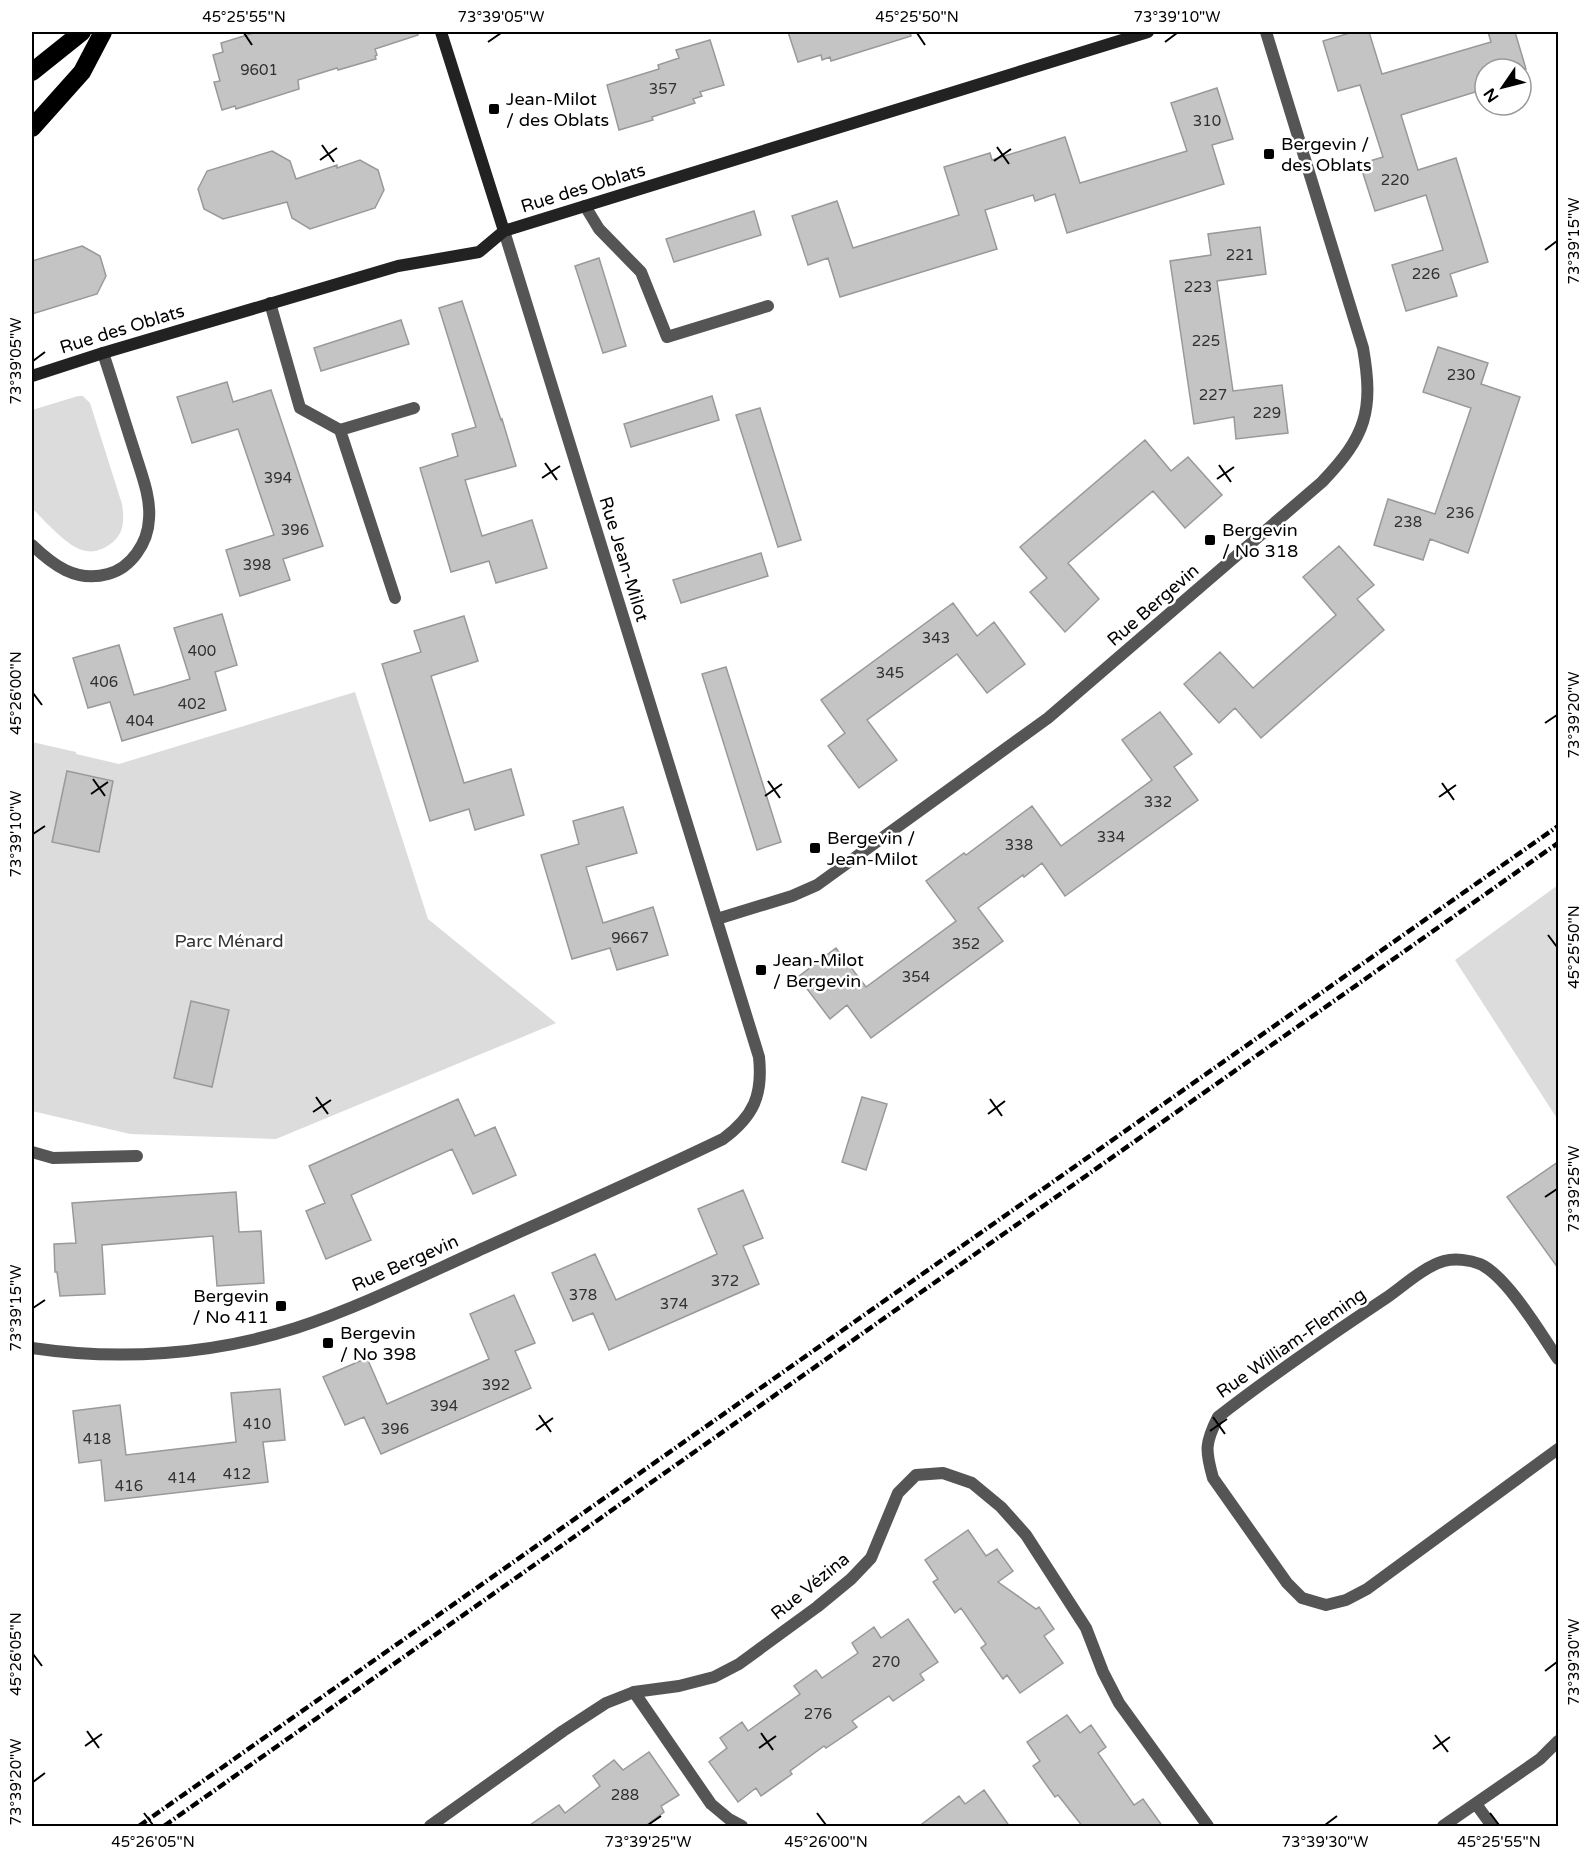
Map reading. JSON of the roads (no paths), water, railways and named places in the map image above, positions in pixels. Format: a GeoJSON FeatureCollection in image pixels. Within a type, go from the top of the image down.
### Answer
{"type":"FeatureCollection","features":[{"type":"Feature","properties":{"kind":"highway"},"geometry":{"type":"LineString","coordinates":[[32,72],[82,32]]}},
{"type":"Feature","properties":{"kind":"highway"},"geometry":{"type":"LineString","coordinates":[[32,128],[81,72],[103,32]]}},
{"type":"Feature","properties":{"kind":"street","name":"Rue Jean-Milot"},"geometry":{"type":"LineString","coordinates":[[441,32],[759,1057],[760,1086],[757,1099]]}},
{"type":"Feature","properties":{"kind":"street","name":"Rue des Oblats"},"geometry":{"type":"LineString","coordinates":[[32,376],[104,352],[398,266],[479,252],[504,231],[1148,32]]}},
{"type":"Feature","properties":{"kind":"street","name":"Rue Bergevin"},"geometry":{"type":"LineString","coordinates":[[717,919],[792,896],[817,885],[1008,749],[1087,687],[1313,490],[1338,465],[1354,444],[1363,427],[1367,409],[1368,373],[1363,348],[1266,32]]}},
{"type":"Feature","properties":{"kind":"street"},"geometry":{"type":"LineString","coordinates":[[585,206],[599,229],[641,272],[667,337],[768,306]]}},
{"type":"Feature","properties":{"kind":"street"},"geometry":{"type":"LineString","coordinates":[[270,303],[300,408],[340,430],[396,598]]}},
{"type":"Feature","properties":{"kind":"street"},"geometry":{"type":"LineString","coordinates":[[32,545],[65,572],[88,577],[100,576],[112,573],[132,559],[147,533],[150,518],[144,481],[104,352]]}},
{"type":"Feature","properties":{"kind":"street"},"geometry":{"type":"LineString","coordinates":[[340,430],[414,408]]}},
{"type":"Feature","properties":{"kind":"street","name":"Rue Bergevin"},"geometry":{"type":"LineString","coordinates":[[32,1348],[93,1355],[145,1355],[196,1350],[248,1341],[296,1328],[382,1293],[723,1139],[738,1128],[757,1099]]}},
{"type":"Feature","properties":{"kind":"street"},"geometry":{"type":"LineString","coordinates":[[32,1152],[53,1158],[137,1156]]}},
{"type":"Feature","properties":{"kind":"street","name":"Rue William-Fleming"},"geometry":{"type":"LineString","coordinates":[[1558,1359],[1507,1286],[1495,1273],[1480,1264],[1463,1260],[1444,1261],[1364,1312],[1218,1417],[1208,1438],[1207,1458],[1213,1478],[1287,1583],[1302,1598],[1326,1605],[1346,1600],[1367,1589],[1558,1449]]}},
{"type":"Feature","properties":{"kind":"street","name":"Rue Vézina"},"geometry":{"type":"LineString","coordinates":[[430,1827],[562,1731],[606,1703],[634,1692],[679,1686],[714,1677],[739,1664],[817,1607],[851,1579],[871,1558],[898,1493],[916,1475],[943,1473],[972,1483],[1001,1507],[1026,1535],[1086,1628],[1103,1672],[1119,1703],[1208,1827]]}},
{"type":"Feature","properties":{"kind":"street"},"geometry":{"type":"LineString","coordinates":[[634,1692],[711,1804],[742,1827]]}},
{"type":"Feature","properties":{"kind":"street"},"geometry":{"type":"LineString","coordinates":[[1443,1827],[1540,1759],[1558,1741]]}},
{"type":"Feature","properties":{"kind":"street"},"geometry":{"type":"LineString","coordinates":[[1476,1804],[1492,1827]]}},
{"type":"Feature","properties":{"kind":"railway"},"geometry":{"type":"LineString","coordinates":[[139,1826],[1558,826]]}},
{"type":"Feature","properties":{"kind":"railway"},"geometry":{"type":"LineString","coordinates":[[164,1826],[1558,843]]}},
{"type":"Feature","properties":{"kind":"place","name":"Jean-Milot / des Oblats"},"geometry":{"type":"Point","coordinates":[494,109]}},
{"type":"Feature","properties":{"kind":"place","name":"Bergevin / des Oblats"},"geometry":{"type":"Point","coordinates":[1269,154]}},
{"type":"Feature","properties":{"kind":"place","name":"Bergevin / No 318"},"geometry":{"type":"Point","coordinates":[1210,540]}},
{"type":"Feature","properties":{"kind":"place","name":"Bergevin / Jean-Milot"},"geometry":{"type":"Point","coordinates":[815,848]}},
{"type":"Feature","properties":{"kind":"place","name":"Jean-Milot / Bergevin"},"geometry":{"type":"Point","coordinates":[761,970]}},
{"type":"Feature","properties":{"kind":"place","name":"Bergevin / No 411"},"geometry":{"type":"Point","coordinates":[281,1306]}},
{"type":"Feature","properties":{"kind":"place","name":"Bergevin / No 398"},"geometry":{"type":"Point","coordinates":[328,1343]}},
{"type":"Feature","properties":{"kind":"park label","name":"Parc Ménard"},"geometry":{"type":"Point","coordinates":[229,941]}}]}
